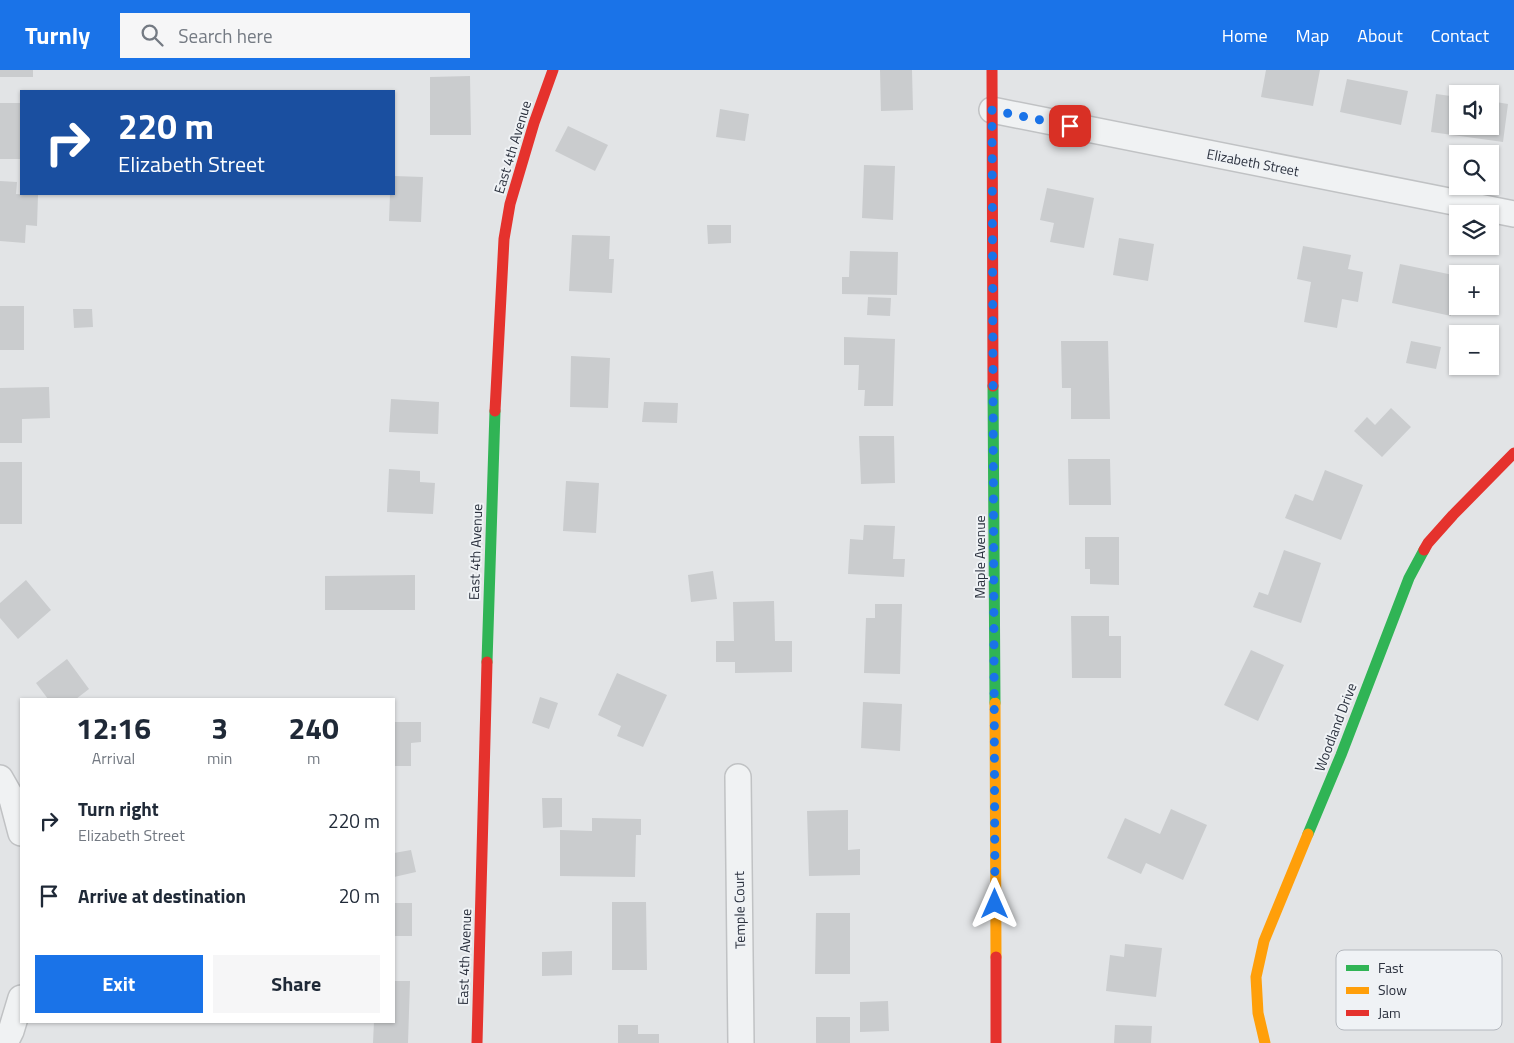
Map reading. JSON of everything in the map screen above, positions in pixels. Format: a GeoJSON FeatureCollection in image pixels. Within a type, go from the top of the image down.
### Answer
{"type":"FeatureCollection","features":[{"type":"Feature","properties":{"kind":"street","name":"East 4th Avenue"},"geometry":{"type":"LineString","coordinates":[[477,1043],[493,436],[504,239],[510,204],[531,132],[553,70]]}},
{"type":"Feature","properties":{"kind":"street","name":"Maple Avenue"},"geometry":{"type":"LineString","coordinates":[[992,70],[996,1043]]}},
{"type":"Feature","properties":{"kind":"street","name":"Elizabeth Street"},"geometry":{"type":"LineString","coordinates":[[992,110],[1514,214]]}},
{"type":"Feature","properties":{"kind":"street","name":"Woodland Drive"},"geometry":{"type":"LineString","coordinates":[[1265,1043],[1258,1013],[1256,977],[1264,941],[1341,754],[1409,578],[1428,543],[1514,453]]}},
{"type":"Feature","properties":{"kind":"street","name":"Temple Court"},"geometry":{"type":"LineString","coordinates":[[738,777],[741,1043]]}},
{"type":"Feature","properties":{"kind":"street"},"geometry":{"type":"LineString","coordinates":[[0,778],[12,798],[20,829]]}},
{"type":"Feature","properties":{"kind":"street"},"geometry":{"type":"LineString","coordinates":[[5,1043],[11,1031],[20,1001]]}},
{"type":"Feature","properties":{"kind":"building"},"geometry":{"type":"Polygon","coordinates":[[[0,70],[33,70],[33,77],[0,77],[0,70]]]}},
{"type":"Feature","properties":{"kind":"building"},"geometry":{"type":"Polygon","coordinates":[[[880,70],[912,70],[913,110],[881,111],[880,70]]]}},
{"type":"Feature","properties":{"kind":"building"},"geometry":{"type":"Polygon","coordinates":[[[1266,70],[1320,70],[1313,106],[1261,97],[1266,70]]]}},
{"type":"Feature","properties":{"kind":"building"},"geometry":{"type":"Polygon","coordinates":[[[470,76],[471,135],[430,135],[430,77],[470,76]]]}},
{"type":"Feature","properties":{"kind":"building"},"geometry":{"type":"Polygon","coordinates":[[[1347,79],[1408,91],[1401,125],[1340,112],[1347,79]]]}},
{"type":"Feature","properties":{"kind":"building"},"geometry":{"type":"Polygon","coordinates":[[[1436,94],[1449,96],[1449,134],[1431,132],[1436,94]]]}},
{"type":"Feature","properties":{"kind":"building"},"geometry":{"type":"Polygon","coordinates":[[[1499,102],[1508,104],[1503,142],[1453,135],[1499,135],[1499,102]]]}},
{"type":"Feature","properties":{"kind":"building"},"geometry":{"type":"Polygon","coordinates":[[[0,103],[20,103],[20,159],[0,159],[0,103]]]}},
{"type":"Feature","properties":{"kind":"building"},"geometry":{"type":"Polygon","coordinates":[[[720,109],[749,114],[745,141],[716,137],[720,109]]]}},
{"type":"Feature","properties":{"kind":"building"},"geometry":{"type":"Polygon","coordinates":[[[568,126],[608,145],[595,171],[555,151],[568,126]]]}},
{"type":"Feature","properties":{"kind":"building"},"geometry":{"type":"Polygon","coordinates":[[[864,165],[895,166],[893,220],[862,218],[864,165]]]}},
{"type":"Feature","properties":{"kind":"building"},"geometry":{"type":"Polygon","coordinates":[[[395,176],[423,177],[421,222],[389,221],[390,195],[395,195],[395,176]]]}},
{"type":"Feature","properties":{"kind":"building"},"geometry":{"type":"Polygon","coordinates":[[[0,181],[17,182],[16,194],[38,195],[37,226],[26,225],[25,243],[0,241],[0,181]]]}},
{"type":"Feature","properties":{"kind":"building"},"geometry":{"type":"Polygon","coordinates":[[[1047,188],[1094,198],[1084,248],[1050,242],[1054,223],[1040,220],[1047,188]]]}},
{"type":"Feature","properties":{"kind":"building"},"geometry":{"type":"Polygon","coordinates":[[[707,225],[731,225],[731,243],[708,244],[707,225]]]}},
{"type":"Feature","properties":{"kind":"building"},"geometry":{"type":"Polygon","coordinates":[[[572,235],[610,236],[609,259],[614,259],[612,293],[569,291],[572,235]]]}},
{"type":"Feature","properties":{"kind":"building"},"geometry":{"type":"Polygon","coordinates":[[[1119,238],[1154,244],[1148,281],[1113,275],[1119,238]]]}},
{"type":"Feature","properties":{"kind":"building"},"geometry":{"type":"Polygon","coordinates":[[[1303,246],[1351,255],[1348,269],[1363,272],[1358,302],[1342,299],[1337,328],[1304,322],[1311,282],[1297,279],[1303,246]]]}},
{"type":"Feature","properties":{"kind":"building"},"geometry":{"type":"Polygon","coordinates":[[[850,251],[898,252],[897,295],[842,294],[842,277],[849,277],[850,251]]]}},
{"type":"Feature","properties":{"kind":"building"},"geometry":{"type":"Polygon","coordinates":[[[1400,264],[1449,274],[1449,315],[1451,316],[1392,303],[1400,264]]]}},
{"type":"Feature","properties":{"kind":"building"},"geometry":{"type":"Polygon","coordinates":[[[868,297],[891,298],[890,316],[867,315],[868,297]]]}},
{"type":"Feature","properties":{"kind":"building"},"geometry":{"type":"Polygon","coordinates":[[[0,306],[24,306],[24,350],[0,350],[0,306]]]}},
{"type":"Feature","properties":{"kind":"building"},"geometry":{"type":"Polygon","coordinates":[[[73,309],[92,309],[93,327],[74,328],[73,309]]]}},
{"type":"Feature","properties":{"kind":"building"},"geometry":{"type":"Polygon","coordinates":[[[844,337],[895,339],[893,406],[864,406],[865,390],[858,390],[859,365],[844,365],[844,337]]]}},
{"type":"Feature","properties":{"kind":"building"},"geometry":{"type":"Polygon","coordinates":[[[1061,341],[1108,341],[1110,419],[1071,419],[1071,388],[1062,388],[1061,341]]]}},
{"type":"Feature","properties":{"kind":"building"},"geometry":{"type":"Polygon","coordinates":[[[1411,341],[1441,347],[1436,369],[1406,363],[1411,341]]]}},
{"type":"Feature","properties":{"kind":"building"},"geometry":{"type":"Polygon","coordinates":[[[571,356],[610,358],[608,408],[570,407],[571,356]]]}},
{"type":"Feature","properties":{"kind":"building"},"geometry":{"type":"Polygon","coordinates":[[[49,387],[50,418],[22,419],[22,443],[0,443],[0,388],[49,387]]]}},
{"type":"Feature","properties":{"kind":"building"},"geometry":{"type":"Polygon","coordinates":[[[391,399],[439,402],[438,434],[389,432],[391,399]]]}},
{"type":"Feature","properties":{"kind":"building"},"geometry":{"type":"Polygon","coordinates":[[[644,402],[678,403],[677,423],[642,422],[644,402]]]}},
{"type":"Feature","properties":{"kind":"building"},"geometry":{"type":"Polygon","coordinates":[[[1391,408],[1411,427],[1382,457],[1354,431],[1367,417],[1375,425],[1391,408]]]}},
{"type":"Feature","properties":{"kind":"building"},"geometry":{"type":"Polygon","coordinates":[[[859,436],[894,436],[895,483],[861,484],[859,436]]]}},
{"type":"Feature","properties":{"kind":"building"},"geometry":{"type":"Polygon","coordinates":[[[1068,459],[1110,459],[1111,505],[1069,505],[1068,459]]]}},
{"type":"Feature","properties":{"kind":"building"},"geometry":{"type":"Polygon","coordinates":[[[0,462],[22,462],[22,524],[0,524],[0,462]]]}},
{"type":"Feature","properties":{"kind":"building"},"geometry":{"type":"Polygon","coordinates":[[[389,469],[420,471],[420,482],[435,483],[433,514],[387,512],[389,469]]]}},
{"type":"Feature","properties":{"kind":"building"},"geometry":{"type":"Polygon","coordinates":[[[1325,470],[1363,485],[1341,540],[1285,518],[1295,494],[1313,501],[1325,470]]]}},
{"type":"Feature","properties":{"kind":"building"},"geometry":{"type":"Polygon","coordinates":[[[566,481],[599,483],[596,533],[563,531],[566,481]]]}},
{"type":"Feature","properties":{"kind":"building"},"geometry":{"type":"Polygon","coordinates":[[[864,525],[895,526],[893,559],[905,559],[904,577],[848,574],[850,539],[863,540],[864,525]]]}},
{"type":"Feature","properties":{"kind":"building"},"geometry":{"type":"Polygon","coordinates":[[[1085,537],[1119,537],[1119,585],[1090,584],[1090,569],[1085,569],[1085,537]]]}},
{"type":"Feature","properties":{"kind":"building"},"geometry":{"type":"Polygon","coordinates":[[[1284,550],[1321,563],[1301,623],[1253,607],[1259,592],[1268,595],[1284,550]]]}},
{"type":"Feature","properties":{"kind":"building"},"geometry":{"type":"Polygon","coordinates":[[[713,571],[717,599],[691,602],[688,575],[713,571]]]}},
{"type":"Feature","properties":{"kind":"building"},"geometry":{"type":"Polygon","coordinates":[[[415,575],[415,610],[325,610],[325,576],[415,575]]]}},
{"type":"Feature","properties":{"kind":"building"},"geometry":{"type":"Polygon","coordinates":[[[26,580],[51,610],[18,639],[0,618],[0,603],[26,580]]]}},
{"type":"Feature","properties":{"kind":"building"},"geometry":{"type":"Polygon","coordinates":[[[774,601],[775,641],[792,641],[792,672],[735,673],[735,662],[716,662],[716,641],[734,641],[733,602],[774,601]]]}},
{"type":"Feature","properties":{"kind":"building"},"geometry":{"type":"Polygon","coordinates":[[[875,604],[902,604],[900,674],[864,673],[866,618],[875,618],[875,604]]]}},
{"type":"Feature","properties":{"kind":"building"},"geometry":{"type":"Polygon","coordinates":[[[1071,616],[1109,616],[1109,636],[1121,636],[1121,678],[1072,678],[1071,616]]]}},
{"type":"Feature","properties":{"kind":"building"},"geometry":{"type":"Polygon","coordinates":[[[1251,650],[1284,665],[1258,721],[1224,705],[1251,650]]]}},
{"type":"Feature","properties":{"kind":"building"},"geometry":{"type":"Polygon","coordinates":[[[67,659],[89,689],[77,698],[47,698],[36,683],[67,659]]]}},
{"type":"Feature","properties":{"kind":"building"},"geometry":{"type":"Polygon","coordinates":[[[617,673],[667,695],[643,747],[617,736],[621,726],[598,715],[617,673]]]}},
{"type":"Feature","properties":{"kind":"building"},"geometry":{"type":"Polygon","coordinates":[[[540,697],[558,703],[549,729],[532,723],[540,697]]]}},
{"type":"Feature","properties":{"kind":"building"},"geometry":{"type":"Polygon","coordinates":[[[863,702],[902,704],[900,751],[861,748],[863,702]]]}},
{"type":"Feature","properties":{"kind":"building"},"geometry":{"type":"Polygon","coordinates":[[[395,722],[421,722],[421,742],[411,743],[411,766],[395,766],[395,722]]]}},
{"type":"Feature","properties":{"kind":"building"},"geometry":{"type":"Polygon","coordinates":[[[542,798],[562,798],[562,827],[543,828],[542,798]]]}},
{"type":"Feature","properties":{"kind":"building"},"geometry":{"type":"Polygon","coordinates":[[[1171,809],[1207,825],[1183,880],[1146,863],[1141,874],[1107,858],[1125,818],[1160,834],[1171,809]]]}},
{"type":"Feature","properties":{"kind":"building"},"geometry":{"type":"Polygon","coordinates":[[[848,810],[848,850],[860,849],[860,875],[809,876],[807,811],[848,810]]]}},
{"type":"Feature","properties":{"kind":"building"},"geometry":{"type":"Polygon","coordinates":[[[592,818],[641,819],[641,835],[636,835],[635,877],[560,876],[560,830],[592,831],[592,818]]]}},
{"type":"Feature","properties":{"kind":"building"},"geometry":{"type":"Polygon","coordinates":[[[411,850],[416,872],[395,877],[395,853],[411,850]]]}},
{"type":"Feature","properties":{"kind":"building"},"geometry":{"type":"Polygon","coordinates":[[[612,902],[646,902],[647,970],[612,970],[612,902]]]}},
{"type":"Feature","properties":{"kind":"building"},"geometry":{"type":"Polygon","coordinates":[[[395,903],[412,903],[412,936],[395,936],[395,903]]]}},
{"type":"Feature","properties":{"kind":"building"},"geometry":{"type":"Polygon","coordinates":[[[816,913],[850,913],[850,974],[815,974],[816,913]]]}},
{"type":"Feature","properties":{"kind":"building"},"geometry":{"type":"Polygon","coordinates":[[[1125,944],[1162,948],[1156,997],[1106,991],[1110,955],[1124,957],[1125,944]]]}},
{"type":"Feature","properties":{"kind":"building"},"geometry":{"type":"Polygon","coordinates":[[[572,951],[572,975],[542,976],[542,952],[572,951]]]}},
{"type":"Feature","properties":{"kind":"building"},"geometry":{"type":"Polygon","coordinates":[[[395,981],[410,981],[408,1043],[373,1043],[374,1023],[395,1023],[395,981]]]}},
{"type":"Feature","properties":{"kind":"building"},"geometry":{"type":"Polygon","coordinates":[[[888,1001],[889,1031],[860,1032],[860,1002],[888,1001]]]}},
{"type":"Feature","properties":{"kind":"building"},"geometry":{"type":"Polygon","coordinates":[[[816,1017],[850,1017],[850,1043],[816,1043],[816,1017]]]}},
{"type":"Feature","properties":{"kind":"building"},"geometry":{"type":"Polygon","coordinates":[[[618,1025],[638,1025],[638,1034],[659,1034],[659,1043],[618,1043],[618,1025]]]}},
{"type":"Feature","properties":{"kind":"building"},"geometry":{"type":"Polygon","coordinates":[[[1115,1025],[1152,1026],[1151,1043],[1114,1043],[1115,1025]]]}},
{"type":"Feature","properties":{"kind":"traffic: fast"},"geometry":{"type":"LineString","coordinates":[[993,386],[995,703]]}},
{"type":"Feature","properties":{"kind":"traffic: fast"},"geometry":{"type":"LineString","coordinates":[[487,662],[495,411]]}},
{"type":"Feature","properties":{"kind":"traffic: fast"},"geometry":{"type":"LineString","coordinates":[[1308,834],[1341,755],[1409,578],[1424,550]]}},
{"type":"Feature","properties":{"kind":"traffic: slow"},"geometry":{"type":"LineString","coordinates":[[995,703],[996,957]]}},
{"type":"Feature","properties":{"kind":"traffic: slow"},"geometry":{"type":"LineString","coordinates":[[1265,1043],[1258,1013],[1256,977],[1264,941],[1308,834]]}},
{"type":"Feature","properties":{"kind":"traffic: jam"},"geometry":{"type":"LineString","coordinates":[[495,411],[504,239],[510,204],[534,123],[553,70]]}},
{"type":"Feature","properties":{"kind":"traffic: jam"},"geometry":{"type":"LineString","coordinates":[[992,70],[993,386]]}},
{"type":"Feature","properties":{"kind":"traffic: jam"},"geometry":{"type":"LineString","coordinates":[[1424,550],[1453,515],[1514,453]]}},
{"type":"Feature","properties":{"kind":"traffic: jam"},"geometry":{"type":"LineString","coordinates":[[477,1043],[487,662]]}},
{"type":"Feature","properties":{"kind":"traffic: jam"},"geometry":{"type":"LineString","coordinates":[[996,957],[996,1043]]}},
{"type":"Feature","properties":{"kind":"route"},"geometry":{"type":"LineString","coordinates":[[995,904],[992,110],[1070,126]]}}]}
